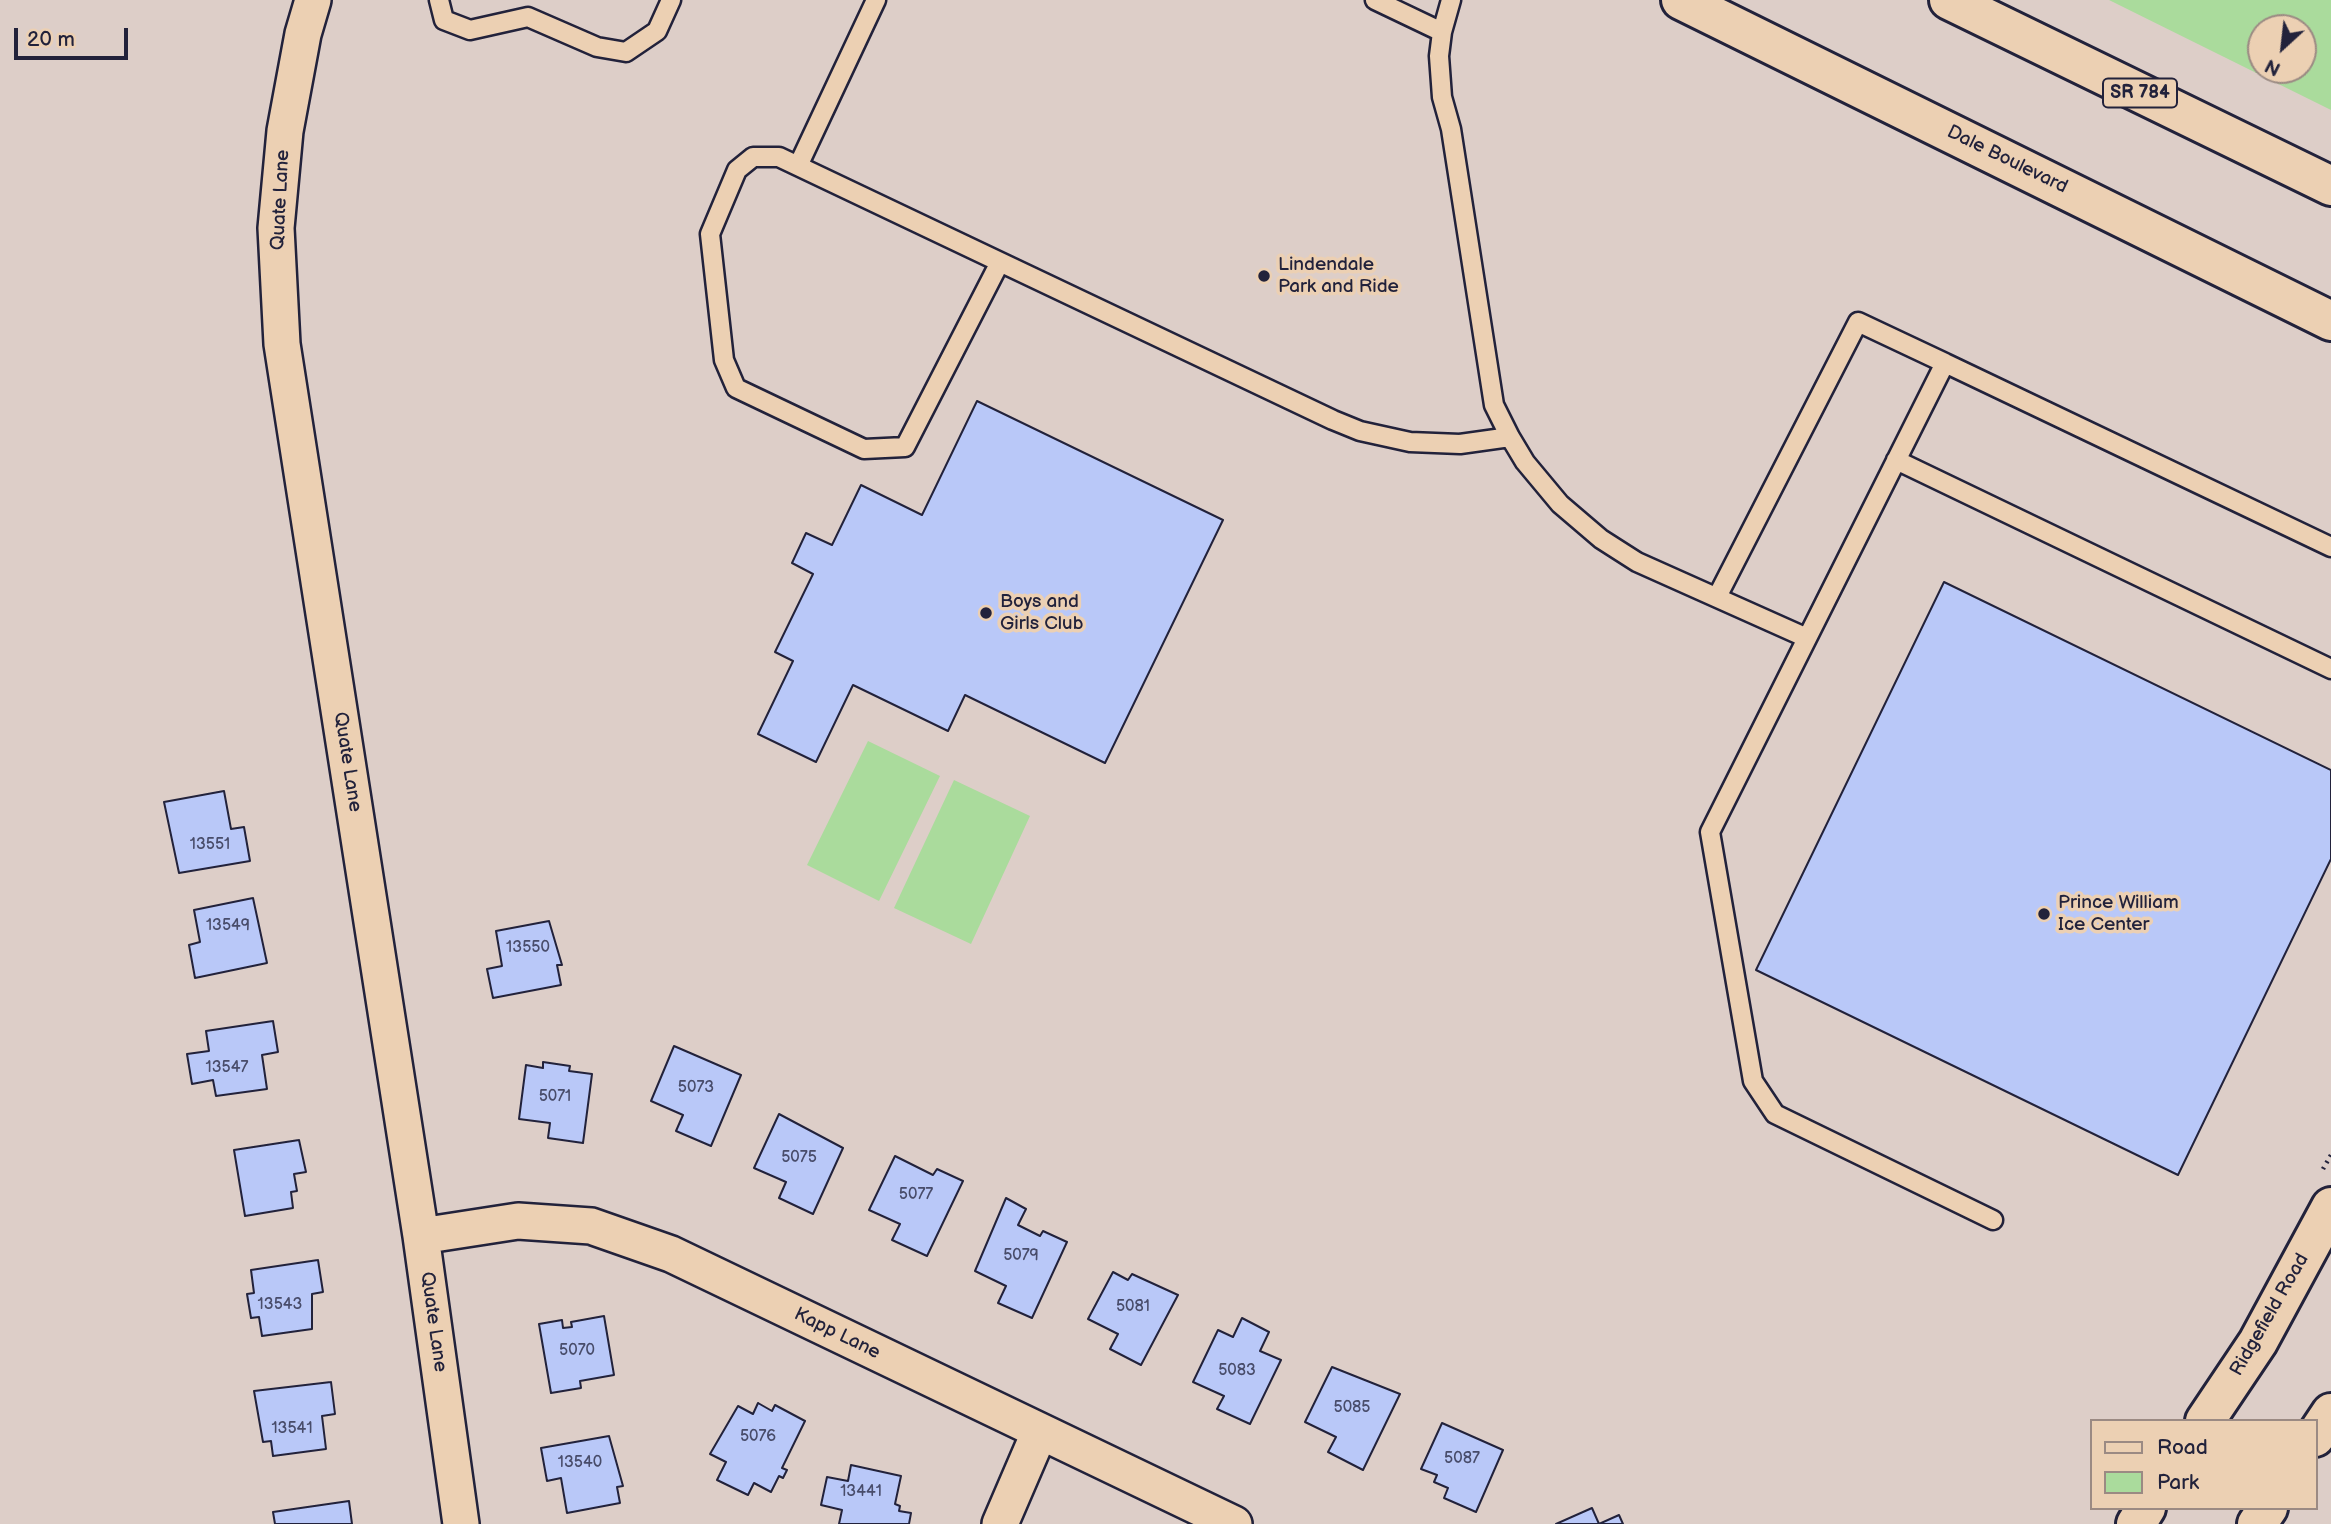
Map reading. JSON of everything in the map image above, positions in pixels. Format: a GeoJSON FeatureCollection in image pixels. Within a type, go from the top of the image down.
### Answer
{"type":"FeatureCollection","features":[{"type":"Feature","properties":{"kind":"main road","name":"Dale Boulevard"},"geometry":{"type":"LineString","coordinates":[[1681,0],[2331,321]]}},
{"type":"Feature","properties":{"kind":"main road","name":"SR 784"},"geometry":{"type":"LineString","coordinates":[[1949,0],[2331,186]]}},
{"type":"Feature","properties":{"kind":"main road","name":"Ridgefield Road"},"geometry":{"type":"LineString","coordinates":[[2206,1419],[2258,1342],[2331,1207]]}},
{"type":"Feature","properties":{"kind":"main road"},"geometry":{"type":"LineString","coordinates":[[2317,1434],[2331,1413]]}},
{"type":"Feature","properties":{"kind":"street","name":"Quate Lane"},"geometry":{"type":"LineString","coordinates":[[313,0],[303,34],[285,131],[277,214],[282,344],[421,1236],[461,1524]]}},
{"type":"Feature","properties":{"kind":"street","name":"Kapp Lane"},"geometry":{"type":"LineString","coordinates":[[421,1236],[518,1221],[591,1226],[671,1254],[1234,1524]]}},
{"type":"Feature","properties":{"kind":"street"},"geometry":{"type":"LineString","coordinates":[[1000,1524],[1040,1431]]}},
{"type":"Feature","properties":{"kind":"lane"},"geometry":{"type":"LineString","coordinates":[[439,0],[444,20],[470,30],[528,17],[597,47],[626,52],[657,31],[671,0]]}},
{"type":"Feature","properties":{"kind":"lane"},"geometry":{"type":"LineString","coordinates":[[798,166],[876,0]]}},
{"type":"Feature","properties":{"kind":"lane"},"geometry":{"type":"LineString","coordinates":[[1375,0],[1442,32]]}},
{"type":"Feature","properties":{"kind":"lane"},"geometry":{"type":"LineString","coordinates":[[1451,0],[1439,56],[1442,97],[1451,129],[1494,405],[1510,436],[1525,462],[1560,504],[1601,539],[1637,562],[1807,638]]}},
{"type":"Feature","properties":{"kind":"lane"},"geometry":{"type":"LineString","coordinates":[[1000,262],[905,447],[864,449],[736,388],[724,360],[710,234],[737,170],[753,158],[779,157],[1360,431],[1410,442],[1460,444],[1510,436]]}},
{"type":"Feature","properties":{"kind":"lane"},"geometry":{"type":"LineString","coordinates":[[1717,597],[1858,322],[2331,547]]}},
{"type":"Feature","properties":{"kind":"lane"},"geometry":{"type":"LineString","coordinates":[[1945,363],[1710,832],[1753,1081],[1775,1114],[1993,1220]]}},
{"type":"Feature","properties":{"kind":"lane"},"geometry":{"type":"LineString","coordinates":[[1896,460],[2331,669]]}},
{"type":"Feature","properties":{"kind":"green space"},"geometry":{"type":"Polygon","coordinates":[[[2109,0],[2331,0],[2331,110],[2279,84],[2317,84],[2317,14],[2247,14],[2247,68],[2109,0]]]}},
{"type":"Feature","properties":{"kind":"green space"},"geometry":{"type":"Polygon","coordinates":[[[868,741],[940,776],[879,901],[807,865],[868,741]]]}},
{"type":"Feature","properties":{"kind":"green space"},"geometry":{"type":"Polygon","coordinates":[[[954,780],[1030,816],[971,944],[894,908],[954,780]]]}},
{"type":"Feature","properties":{"kind":"building","name":"Boys and Girls Club"},"geometry":{"type":"Polygon","coordinates":[[[977,401],[1223,520],[1105,763],[965,695],[948,731],[853,685],[816,762],[758,734],[793,661],[775,652],[813,574],[792,563],[806,533],[832,545],[861,485],[922,515],[977,401]]]}},
{"type":"Feature","properties":{"kind":"building","name":"Prince William Ice Center"},"geometry":{"type":"Polygon","coordinates":[[[1944,582],[2331,770],[2331,859],[2178,1175],[1756,970],[1944,582]]]}},
{"type":"Feature","properties":{"kind":"building"},"geometry":{"type":"Polygon","coordinates":[[[224,791],[231,829],[244,827],[250,861],[179,873],[164,802],[224,791]]]}},
{"type":"Feature","properties":{"kind":"building"},"geometry":{"type":"Polygon","coordinates":[[[253,898],[267,963],[195,978],[189,945],[200,942],[194,910],[253,898]]]}},
{"type":"Feature","properties":{"kind":"building"},"geometry":{"type":"Polygon","coordinates":[[[549,921],[562,965],[557,965],[561,985],[493,998],[487,969],[502,966],[496,931],[549,921]]]}},
{"type":"Feature","properties":{"kind":"building"},"geometry":{"type":"Polygon","coordinates":[[[273,1021],[278,1052],[262,1055],[267,1089],[216,1096],[213,1080],[192,1084],[187,1054],[209,1051],[206,1031],[273,1021]]]}},
{"type":"Feature","properties":{"kind":"building"},"geometry":{"type":"Polygon","coordinates":[[[674,1046],[741,1075],[711,1146],[676,1131],[683,1115],[651,1101],[674,1046]]]}},
{"type":"Feature","properties":{"kind":"building"},"geometry":{"type":"Polygon","coordinates":[[[543,1062],[570,1066],[569,1071],[592,1074],[583,1143],[548,1138],[550,1123],[519,1119],[526,1065],[543,1068],[543,1062]]]}},
{"type":"Feature","properties":{"kind":"building"},"geometry":{"type":"Polygon","coordinates":[[[779,1114],[843,1148],[813,1214],[779,1198],[786,1182],[754,1168],[779,1114]]]}},
{"type":"Feature","properties":{"kind":"building"},"geometry":{"type":"Polygon","coordinates":[[[299,1140],[306,1172],[294,1174],[297,1191],[291,1192],[293,1208],[245,1216],[234,1150],[299,1140]]]}},
{"type":"Feature","properties":{"kind":"building"},"geometry":{"type":"Polygon","coordinates":[[[895,1156],[933,1175],[937,1169],[963,1181],[927,1256],[892,1240],[900,1224],[869,1210],[895,1156]]]}},
{"type":"Feature","properties":{"kind":"building"},"geometry":{"type":"Polygon","coordinates":[[[1006,1198],[1026,1209],[1018,1225],[1040,1236],[1043,1231],[1067,1242],[1032,1318],[998,1303],[1006,1286],[975,1271],[1006,1198]]]}},
{"type":"Feature","properties":{"kind":"building"},"geometry":{"type":"Polygon","coordinates":[[[318,1260],[323,1292],[312,1294],[312,1329],[262,1336],[259,1317],[251,1318],[247,1294],[254,1293],[251,1270],[318,1260]]]}},
{"type":"Feature","properties":{"kind":"building"},"geometry":{"type":"Polygon","coordinates":[[[1113,1272],[1128,1280],[1132,1274],[1178,1295],[1141,1365],[1110,1349],[1118,1334],[1088,1319],[1113,1272]]]}},
{"type":"Feature","properties":{"kind":"building"},"geometry":{"type":"Polygon","coordinates":[[[604,1316],[614,1375],[580,1381],[581,1388],[551,1393],[539,1324],[562,1320],[563,1328],[572,1327],[571,1322],[604,1316]]]}},
{"type":"Feature","properties":{"kind":"building"},"geometry":{"type":"Polygon","coordinates":[[[1242,1318],[1269,1332],[1260,1351],[1281,1360],[1250,1424],[1217,1409],[1224,1396],[1193,1382],[1218,1330],[1233,1337],[1242,1318]]]}},
{"type":"Feature","properties":{"kind":"building"},"geometry":{"type":"Polygon","coordinates":[[[1332,1367],[1400,1394],[1363,1470],[1328,1452],[1336,1437],[1305,1422],[1332,1367]]]}},
{"type":"Feature","properties":{"kind":"building"},"geometry":{"type":"Polygon","coordinates":[[[331,1382],[335,1414],[322,1416],[326,1449],[273,1456],[271,1441],[263,1442],[254,1391],[331,1382]]]}},
{"type":"Feature","properties":{"kind":"building"},"geometry":{"type":"Polygon","coordinates":[[[758,1403],[772,1411],[775,1405],[805,1421],[782,1468],[787,1470],[783,1478],[779,1476],[771,1492],[754,1483],[748,1495],[717,1480],[726,1462],[710,1454],[738,1406],[753,1414],[758,1403]]]}},
{"type":"Feature","properties":{"kind":"building"},"geometry":{"type":"Polygon","coordinates":[[[1442,1423],[1503,1450],[1476,1512],[1444,1498],[1448,1488],[1434,1482],[1437,1475],[1421,1469],[1442,1423]]]}},
{"type":"Feature","properties":{"kind":"building"},"geometry":{"type":"Polygon","coordinates":[[[609,1436],[623,1486],[617,1487],[620,1503],[567,1513],[561,1478],[547,1481],[541,1448],[609,1436]]]}},
{"type":"Feature","properties":{"kind":"building"},"geometry":{"type":"Polygon","coordinates":[[[851,1465],[901,1476],[895,1504],[900,1506],[899,1511],[911,1513],[909,1524],[839,1524],[842,1510],[821,1505],[827,1477],[848,1481],[851,1465]]]}},
{"type":"Feature","properties":{"kind":"building"},"geometry":{"type":"Polygon","coordinates":[[[349,1501],[352,1524],[275,1524],[273,1512],[349,1501]]]}},
{"type":"Feature","properties":{"kind":"building"},"geometry":{"type":"Polygon","coordinates":[[[1592,1508],[1599,1524],[1556,1524],[1592,1508]]]}},
{"type":"Feature","properties":{"kind":"building"},"geometry":{"type":"Polygon","coordinates":[[[1619,1515],[1623,1524],[1599,1524],[1619,1515]]]}},
{"type":"Feature","properties":{"kind":"place","name":"Lindendale Park and Ride"},"geometry":{"type":"Point","coordinates":[1264,276]}},
{"type":"Feature","properties":{"kind":"place","name":"Boys and Girls Club"},"geometry":{"type":"Point","coordinates":[986,613]}},
{"type":"Feature","properties":{"kind":"place","name":"Prince William Ice Center"},"geometry":{"type":"Point","coordinates":[2044,914]}}]}
